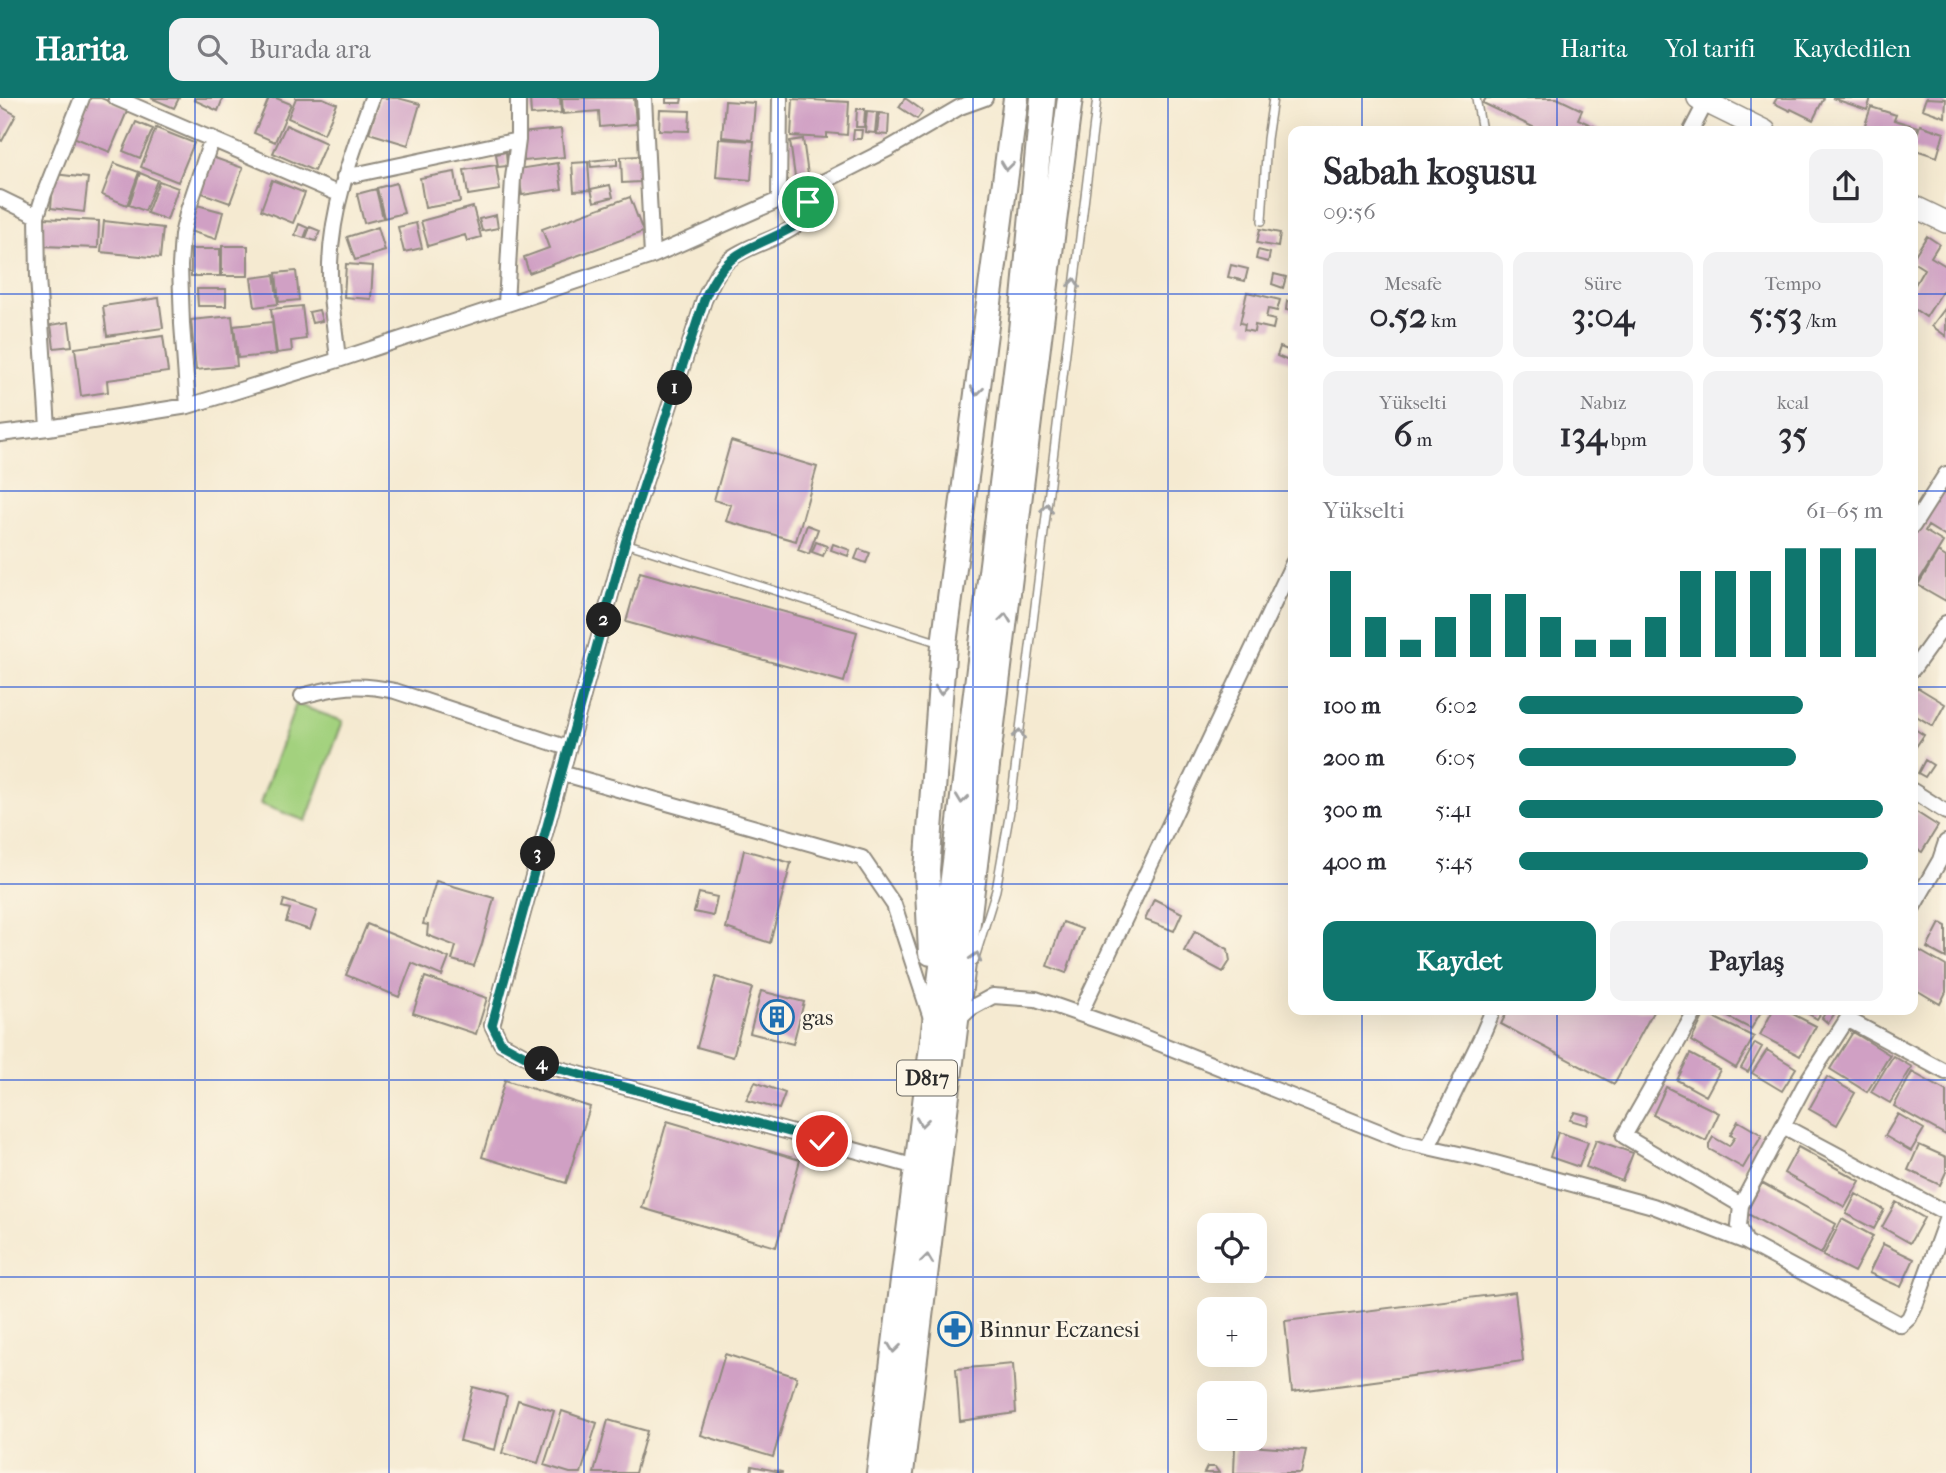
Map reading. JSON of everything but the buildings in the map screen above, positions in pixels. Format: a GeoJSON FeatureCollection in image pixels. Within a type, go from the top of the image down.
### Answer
{"type":"FeatureCollection","features":[{"type":"Feature","properties":{"kind":"highway"},"geometry":{"type":"LineString","coordinates":[[945,1024],[927,870],[944,644],[1016,98]]}},
{"type":"Feature","properties":{"kind":"highway"},"geometry":{"type":"LineString","coordinates":[[987,684],[1043,98]]}},
{"type":"Feature","properties":{"kind":"highway"},"geometry":{"type":"LineString","coordinates":[[987,684],[1039,338],[1070,98]]}},
{"type":"Feature","properties":{"kind":"highway","name":"D817"},"geometry":{"type":"LineString","coordinates":[[901,1473],[945,1024],[987,684]]}},
{"type":"Feature","properties":{"kind":"highway","name":"D817"},"geometry":{"type":"LineString","coordinates":[[879,1473],[916,1167],[945,1024]]}},
{"type":"Feature","properties":{"kind":"main road"},"geometry":{"type":"LineString","coordinates":[[1704,99],[1755,126]]}},
{"type":"Feature","properties":{"kind":"main road"},"geometry":{"type":"LineString","coordinates":[[1918,208],[1946,222]]}},
{"type":"Feature","properties":{"kind":"street"},"geometry":{"type":"LineString","coordinates":[[48,428],[38,277],[37,216],[82,98]]}},
{"type":"Feature","properties":{"kind":"street"},"geometry":{"type":"LineString","coordinates":[[116,98],[339,194]]}},
{"type":"Feature","properties":{"kind":"street"},"geometry":{"type":"LineString","coordinates":[[338,360],[331,294],[332,239],[339,194],[372,98]]}},
{"type":"Feature","properties":{"kind":"street"},"geometry":{"type":"LineString","coordinates":[[506,304],[518,98]]}},
{"type":"Feature","properties":{"kind":"street"},"geometry":{"type":"LineString","coordinates":[[644,98],[652,256]]}},
{"type":"Feature","properties":{"kind":"street"},"geometry":{"type":"LineString","coordinates":[[779,200],[780,98]]}},
{"type":"Feature","properties":{"kind":"street"},"geometry":{"type":"LineString","coordinates":[[0,434],[188,406],[338,360],[652,256],[809,189],[888,149],[960,107],[985,98]]}},
{"type":"Feature","properties":{"kind":"street"},"geometry":{"type":"LineString","coordinates":[[1693,126],[1704,99]]}},
{"type":"Feature","properties":{"kind":"street"},"geometry":{"type":"LineString","coordinates":[[188,406],[181,324],[182,235],[212,138]]}},
{"type":"Feature","properties":{"kind":"street"},"geometry":{"type":"LineString","coordinates":[[344,177],[517,139]]}},
{"type":"Feature","properties":{"kind":"street"},"geometry":{"type":"LineString","coordinates":[[809,189],[806,213],[802,221],[730,259],[712,282],[625,543],[492,1025],[501,1043],[538,1063],[916,1167]]}},
{"type":"Feature","properties":{"kind":"street"},"geometry":{"type":"LineString","coordinates":[[0,198],[37,216]]}},
{"type":"Feature","properties":{"kind":"street"},"geometry":{"type":"LineString","coordinates":[[1918,518],[1946,474]]}},
{"type":"Feature","properties":{"kind":"street"},"geometry":{"type":"LineString","coordinates":[[1080,1014],[1288,574]]}},
{"type":"Feature","properties":{"kind":"street"},"geometry":{"type":"LineString","coordinates":[[1918,661],[1946,623]]}},
{"type":"Feature","properties":{"kind":"street"},"geometry":{"type":"LineString","coordinates":[[302,696],[339,687],[372,686],[395,691],[568,748]]}},
{"type":"Feature","properties":{"kind":"street"},"geometry":{"type":"LineString","coordinates":[[561,773],[862,858],[894,905],[945,1024],[993,996],[1037,999],[1131,1032],[1405,1142],[1477,1158],[1653,1206],[1746,1242],[1901,1325],[1909,1318],[1916,1303],[1946,1220]]}},
{"type":"Feature","properties":{"kind":"street"},"geometry":{"type":"LineString","coordinates":[[1918,794],[1946,813]]}},
{"type":"Feature","properties":{"kind":"street"},"geometry":{"type":"LineString","coordinates":[[1918,899],[1941,860],[1946,842]]}},
{"type":"Feature","properties":{"kind":"street"},"geometry":{"type":"LineString","coordinates":[[1428,1147],[1491,1015]]}},
{"type":"Feature","properties":{"kind":"street"},"geometry":{"type":"LineString","coordinates":[[1693,1015],[1624,1136],[1741,1205]]}},
{"type":"Feature","properties":{"kind":"street"},"geometry":{"type":"LineString","coordinates":[[1746,1242],[1739,1226],[1741,1205],[1804,1086],[1849,1015]]}},
{"type":"Feature","properties":{"kind":"street"},"geometry":{"type":"LineString","coordinates":[[1852,1015],[1946,1072]]}},
{"type":"Feature","properties":{"kind":"street"},"geometry":{"type":"LineString","coordinates":[[1783,1126],[1946,1213]]}},
{"type":"Feature","properties":{"kind":"lane"},"geometry":{"type":"LineString","coordinates":[[945,1024],[996,890],[1010,811],[1097,98]]}},
{"type":"Feature","properties":{"kind":"lane"},"geometry":{"type":"LineString","coordinates":[[1262,220],[1267,139],[1273,98]]}},
{"type":"Feature","properties":{"kind":"lane"},"geometry":{"type":"LineString","coordinates":[[1476,98],[1481,126]]}},
{"type":"Feature","properties":{"kind":"lane"},"geometry":{"type":"LineString","coordinates":[[625,543],[944,644]]}},
{"type":"Feature","properties":{"kind":"green space"},"geometry":{"type":"Polygon","coordinates":[[[296,704],[343,721],[306,821],[260,804],[296,704]]]}},
{"type":"Feature","properties":{"kind":"place","name":"gas"},"geometry":{"type":"Point","coordinates":[777,1017]}},
{"type":"Feature","properties":{"kind":"place","name":"Binnur Eczanesi"},"geometry":{"type":"Point","coordinates":[955,1329]}},
{"type":"Feature","properties":{"kind":"route"},"geometry":{"type":"LineString","coordinates":[[808,202],[802,221],[730,259],[720,269],[704,300],[625,543],[492,1025],[501,1043],[538,1063],[822,1141]]}}]}
